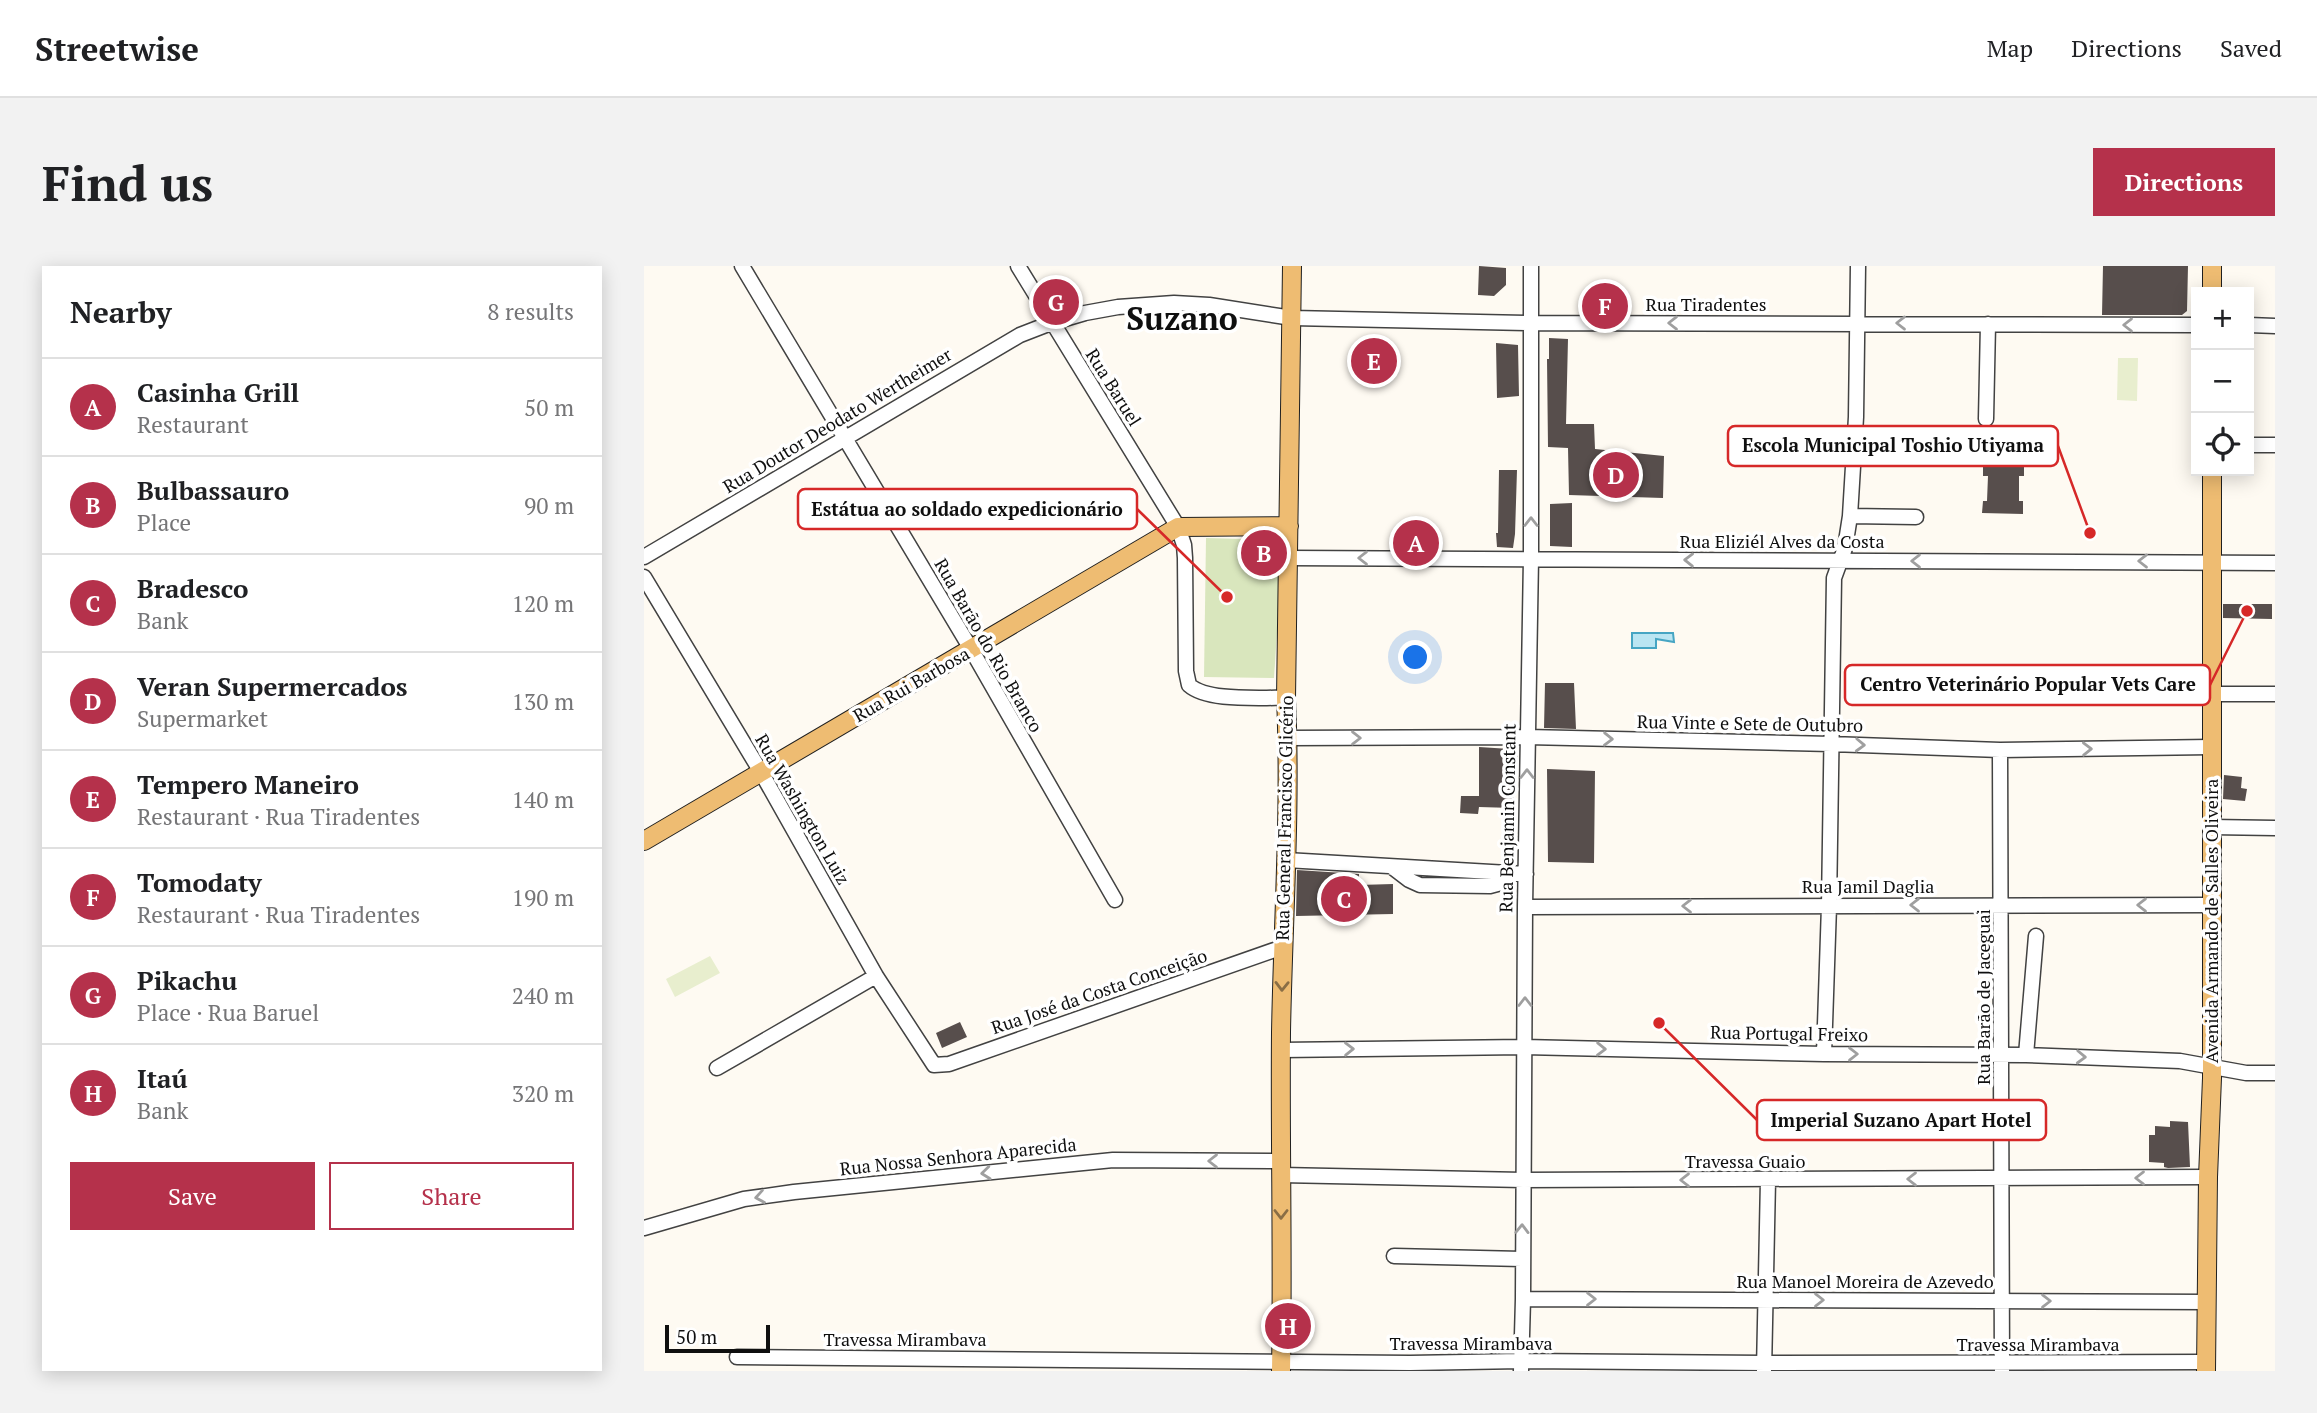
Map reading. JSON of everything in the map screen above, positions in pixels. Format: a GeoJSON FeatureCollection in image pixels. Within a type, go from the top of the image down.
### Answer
{"type":"FeatureCollection","features":[{"type":"Feature","properties":{"kind":"main road","name":"Rua General Francisco Glicério"},"geometry":{"type":"LineString","coordinates":[[1281,1366],[1281,1050],[1286,860],[1292,266]]}},
{"type":"Feature","properties":{"kind":"main road"},"geometry":{"type":"LineString","coordinates":[[2212,266],[2212,287]]}},
{"type":"Feature","properties":{"kind":"main road","name":"Avenida Armando de Salles Oliveira"},"geometry":{"type":"LineString","coordinates":[[2206,1366],[2211,1067],[2212,476]]}},
{"type":"Feature","properties":{"kind":"main road"},"geometry":{"type":"LineString","coordinates":[[1178,527],[1289,526]]}},
{"type":"Feature","properties":{"kind":"main road","name":"Rua Rui Barbosa"},"geometry":{"type":"LineString","coordinates":[[644,841],[1178,527]]}},
{"type":"Feature","properties":{"kind":"street","name":"Rua Barão do Rio Branco"},"geometry":{"type":"LineString","coordinates":[[742,266],[971,649],[1115,900]]}},
{"type":"Feature","properties":{"kind":"street","name":"Rua Baruel"},"geometry":{"type":"LineString","coordinates":[[1018,266],[1178,527]]}},
{"type":"Feature","properties":{"kind":"street","name":"Rua Benjamin Constant"},"geometry":{"type":"LineString","coordinates":[[1521,1366],[1525,907],[1519,874],[1527,737],[1531,558],[1531,266]]}},
{"type":"Feature","properties":{"kind":"street"},"geometry":{"type":"LineString","coordinates":[[1824,1054],[1834,578],[1845,548],[1850,516],[1856,417],[1858,266]]}},
{"type":"Feature","properties":{"kind":"street","name":"Rua Tiradentes"},"geometry":{"type":"LineString","coordinates":[[1051,323],[1118,307],[1174,303],[1209,305],[1292,318],[1531,323],[2191,325]]}},
{"type":"Feature","properties":{"kind":"street","name":"Rua Doutor Deodato Wertheimer"},"geometry":{"type":"LineString","coordinates":[[644,556],[1020,335],[1051,323]]}},
{"type":"Feature","properties":{"kind":"street"},"geometry":{"type":"LineString","coordinates":[[1986,419],[1988,324]]}},
{"type":"Feature","properties":{"kind":"street"},"geometry":{"type":"LineString","coordinates":[[2254,326],[2275,326]]}},
{"type":"Feature","properties":{"kind":"street"},"geometry":{"type":"LineString","coordinates":[[2254,444],[2275,445]]}},
{"type":"Feature","properties":{"kind":"street"},"geometry":{"type":"LineString","coordinates":[[1850,516],[1916,517]]}},
{"type":"Feature","properties":{"kind":"street"},"geometry":{"type":"LineString","coordinates":[[1178,527],[1185,558],[1186,671],[1189,685],[1202,694],[1286,698]]}},
{"type":"Feature","properties":{"kind":"street","name":"Rua Eliziél Alves da Costa"},"geometry":{"type":"LineString","coordinates":[[1289,558],[2275,563]]}},
{"type":"Feature","properties":{"kind":"street","name":"Rua Washington Luiz"},"geometry":{"type":"LineString","coordinates":[[644,577],[761,772],[876,976],[929,1060]]}},
{"type":"Feature","properties":{"kind":"street"},"geometry":{"type":"LineString","coordinates":[[2212,694],[2275,694]]}},
{"type":"Feature","properties":{"kind":"street","name":"Rua Vinte e Sete de Outubro"},"geometry":{"type":"LineString","coordinates":[[1287,738],[1527,737],[2000,750],[2211,747]]}},
{"type":"Feature","properties":{"kind":"street","name":"Rua Barão de Jaceguai"},"geometry":{"type":"LineString","coordinates":[[2000,750],[2002,1367]]}},
{"type":"Feature","properties":{"kind":"street"},"geometry":{"type":"LineString","coordinates":[[2211,827],[2275,828]]}},
{"type":"Feature","properties":{"kind":"street"},"geometry":{"type":"LineString","coordinates":[[1286,860],[1392,867],[1420,885],[1490,886],[1519,874]]}},
{"type":"Feature","properties":{"kind":"street","name":"Rua Jamil Daglia"},"geometry":{"type":"LineString","coordinates":[[1525,907],[2211,905]]}},
{"type":"Feature","properties":{"kind":"street"},"geometry":{"type":"LineString","coordinates":[[2026,1055],[2036,936]]}},
{"type":"Feature","properties":{"kind":"street","name":"Rua José da Costa Conceição"},"geometry":{"type":"LineString","coordinates":[[929,1060],[934,1065],[949,1064],[1283,947]]}},
{"type":"Feature","properties":{"kind":"street"},"geometry":{"type":"LineString","coordinates":[[717,1068],[876,976]]}},
{"type":"Feature","properties":{"kind":"street","name":"Rua Portugal Freixo"},"geometry":{"type":"LineString","coordinates":[[1281,1050],[1524,1047],[1824,1054],[2002,1054],[2180,1060],[2246,1073],[2275,1073]]}},
{"type":"Feature","properties":{"kind":"street","name":"Rua Nossa Senhora Aparecida"},"geometry":{"type":"LineString","coordinates":[[644,1228],[766,1195],[1112,1160],[1281,1168]]}},
{"type":"Feature","properties":{"kind":"street","name":"Travessa Guaio"},"geometry":{"type":"LineString","coordinates":[[1281,1168],[1523,1180],[2208,1177]]}},
{"type":"Feature","properties":{"kind":"street"},"geometry":{"type":"LineString","coordinates":[[1764,1367],[1768,1180]]}},
{"type":"Feature","properties":{"kind":"street"},"geometry":{"type":"LineString","coordinates":[[1395,1256],[1522,1259]]}},
{"type":"Feature","properties":{"kind":"street","name":"Rua Manoel Moreira de Azevedo"},"geometry":{"type":"LineString","coordinates":[[1523,1299],[2207,1302]]}},
{"type":"Feature","properties":{"kind":"street","name":"Travessa Mirambava"},"geometry":{"type":"LineString","coordinates":[[737,1357],[847,1365],[2206,1366]]}},
{"type":"Feature","properties":{"kind":"green space"},"geometry":{"type":"Polygon","coordinates":[[[2118,358],[2138,358],[2137,401],[2117,400],[2118,358]]]}},
{"type":"Feature","properties":{"kind":"green space"},"geometry":{"type":"Polygon","coordinates":[[[1206,538],[1280,540],[1281,571],[1274,678],[1204,677],[1206,538]]]}},
{"type":"Feature","properties":{"kind":"green space"},"geometry":{"type":"Polygon","coordinates":[[[710,956],[720,973],[675,997],[666,979],[710,956]]]}},
{"type":"Feature","properties":{"kind":"water"},"geometry":{"type":"Polygon","coordinates":[[[1632,633],[1673,633],[1674,642],[1656,639],[1656,648],[1632,648],[1632,633]]]}},
{"type":"Feature","properties":{"kind":"building"},"geometry":{"type":"Polygon","coordinates":[[[1479,266],[1506,268],[1506,285],[1494,296],[1478,295],[1479,266]]]}},
{"type":"Feature","properties":{"kind":"building"},"geometry":{"type":"Polygon","coordinates":[[[2103,266],[2188,266],[2187,311],[2182,315],[2102,315],[2103,266]]]}},
{"type":"Feature","properties":{"kind":"building"},"geometry":{"type":"Polygon","coordinates":[[[1549,338],[1568,339],[1566,424],[1594,424],[1595,449],[1664,456],[1663,498],[1569,495],[1568,448],[1548,447],[1549,338]]]}},
{"type":"Feature","properties":{"kind":"building"},"geometry":{"type":"Polygon","coordinates":[[[1496,343],[1518,345],[1519,396],[1497,398],[1496,343]]]}},
{"type":"Feature","properties":{"kind":"building"},"geometry":{"type":"Polygon","coordinates":[[[1983,463],[2024,464],[2024,476],[2019,476],[2019,501],[2023,501],[2023,514],[1982,513],[1983,501],[1987,501],[1988,476],[1983,476],[1983,463]]]}},
{"type":"Feature","properties":{"kind":"building"},"geometry":{"type":"Polygon","coordinates":[[[1499,470],[1517,470],[1513,548],[1497,547],[1499,470]]]}},
{"type":"Feature","properties":{"kind":"building"},"geometry":{"type":"Polygon","coordinates":[[[1572,503],[1572,547],[1550,546],[1550,504],[1572,503]]]}},
{"type":"Feature","properties":{"kind":"building"},"geometry":{"type":"Polygon","coordinates":[[[2223,604],[2272,604],[2272,619],[2223,618],[2223,604]]]}},
{"type":"Feature","properties":{"kind":"building"},"geometry":{"type":"Polygon","coordinates":[[[1545,683],[1574,683],[1576,729],[1544,728],[1545,683]]]}},
{"type":"Feature","properties":{"kind":"building"},"geometry":{"type":"Polygon","coordinates":[[[1479,747],[1518,752],[1513,808],[1479,807],[1478,814],[1460,813],[1461,796],[1479,796],[1479,747]]]}},
{"type":"Feature","properties":{"kind":"building"},"geometry":{"type":"Polygon","coordinates":[[[1547,769],[1595,771],[1594,863],[1548,862],[1547,769]]]}},
{"type":"Feature","properties":{"kind":"building"},"geometry":{"type":"Polygon","coordinates":[[[2224,775],[2242,777],[2241,788],[2247,789],[2245,801],[2223,799],[2224,775]]]}},
{"type":"Feature","properties":{"kind":"building"},"geometry":{"type":"Polygon","coordinates":[[[1297,870],[1359,874],[1359,885],[1393,884],[1393,914],[1296,916],[1297,870]]]}},
{"type":"Feature","properties":{"kind":"building"},"geometry":{"type":"Polygon","coordinates":[[[960,1022],[967,1037],[942,1048],[936,1033],[960,1022]]]}},
{"type":"Feature","properties":{"kind":"building"},"geometry":{"type":"Polygon","coordinates":[[[2170,1121],[2188,1122],[2190,1167],[2168,1168],[2164,1167],[2164,1163],[2149,1162],[2149,1135],[2155,1135],[2155,1126],[2170,1127],[2170,1121]]]}},
{"type":"Feature","properties":{"kind":"place","name":"Pikachu"},"geometry":{"type":"Point","coordinates":[1056,302]}},
{"type":"Feature","properties":{"kind":"place","name":"Tomodaty"},"geometry":{"type":"Point","coordinates":[1605,306]}},
{"type":"Feature","properties":{"kind":"place","name":"Tempero Maneiro"},"geometry":{"type":"Point","coordinates":[1374,361]}},
{"type":"Feature","properties":{"kind":"place","name":"Veran Supermercados"},"geometry":{"type":"Point","coordinates":[1616,475]}},
{"type":"Feature","properties":{"kind":"place","name":"Escola Municipal Toshio Utiyama"},"geometry":{"type":"Point","coordinates":[2090,533]}},
{"type":"Feature","properties":{"kind":"place","name":"Casinha Grill"},"geometry":{"type":"Point","coordinates":[1416,543]}},
{"type":"Feature","properties":{"kind":"place","name":"Bulbassauro"},"geometry":{"type":"Point","coordinates":[1264,553]}},
{"type":"Feature","properties":{"kind":"place","name":"Estátua ao soldado expedicionário"},"geometry":{"type":"Point","coordinates":[1227,597]}},
{"type":"Feature","properties":{"kind":"place","name":"Centro Veterinário Popular Vets Care"},"geometry":{"type":"Point","coordinates":[2247,611]}},
{"type":"Feature","properties":{"kind":"place","name":"Bradesco"},"geometry":{"type":"Point","coordinates":[1344,899]}},
{"type":"Feature","properties":{"kind":"place","name":"Imperial Suzano Apart Hotel"},"geometry":{"type":"Point","coordinates":[1659,1023]}},
{"type":"Feature","properties":{"kind":"place","name":"Itaú"},"geometry":{"type":"Point","coordinates":[1288,1326]}},
{"type":"Feature","properties":{"kind":"district","name":"Suzano"},"geometry":{"type":"Point","coordinates":[1182,318]}}]}
